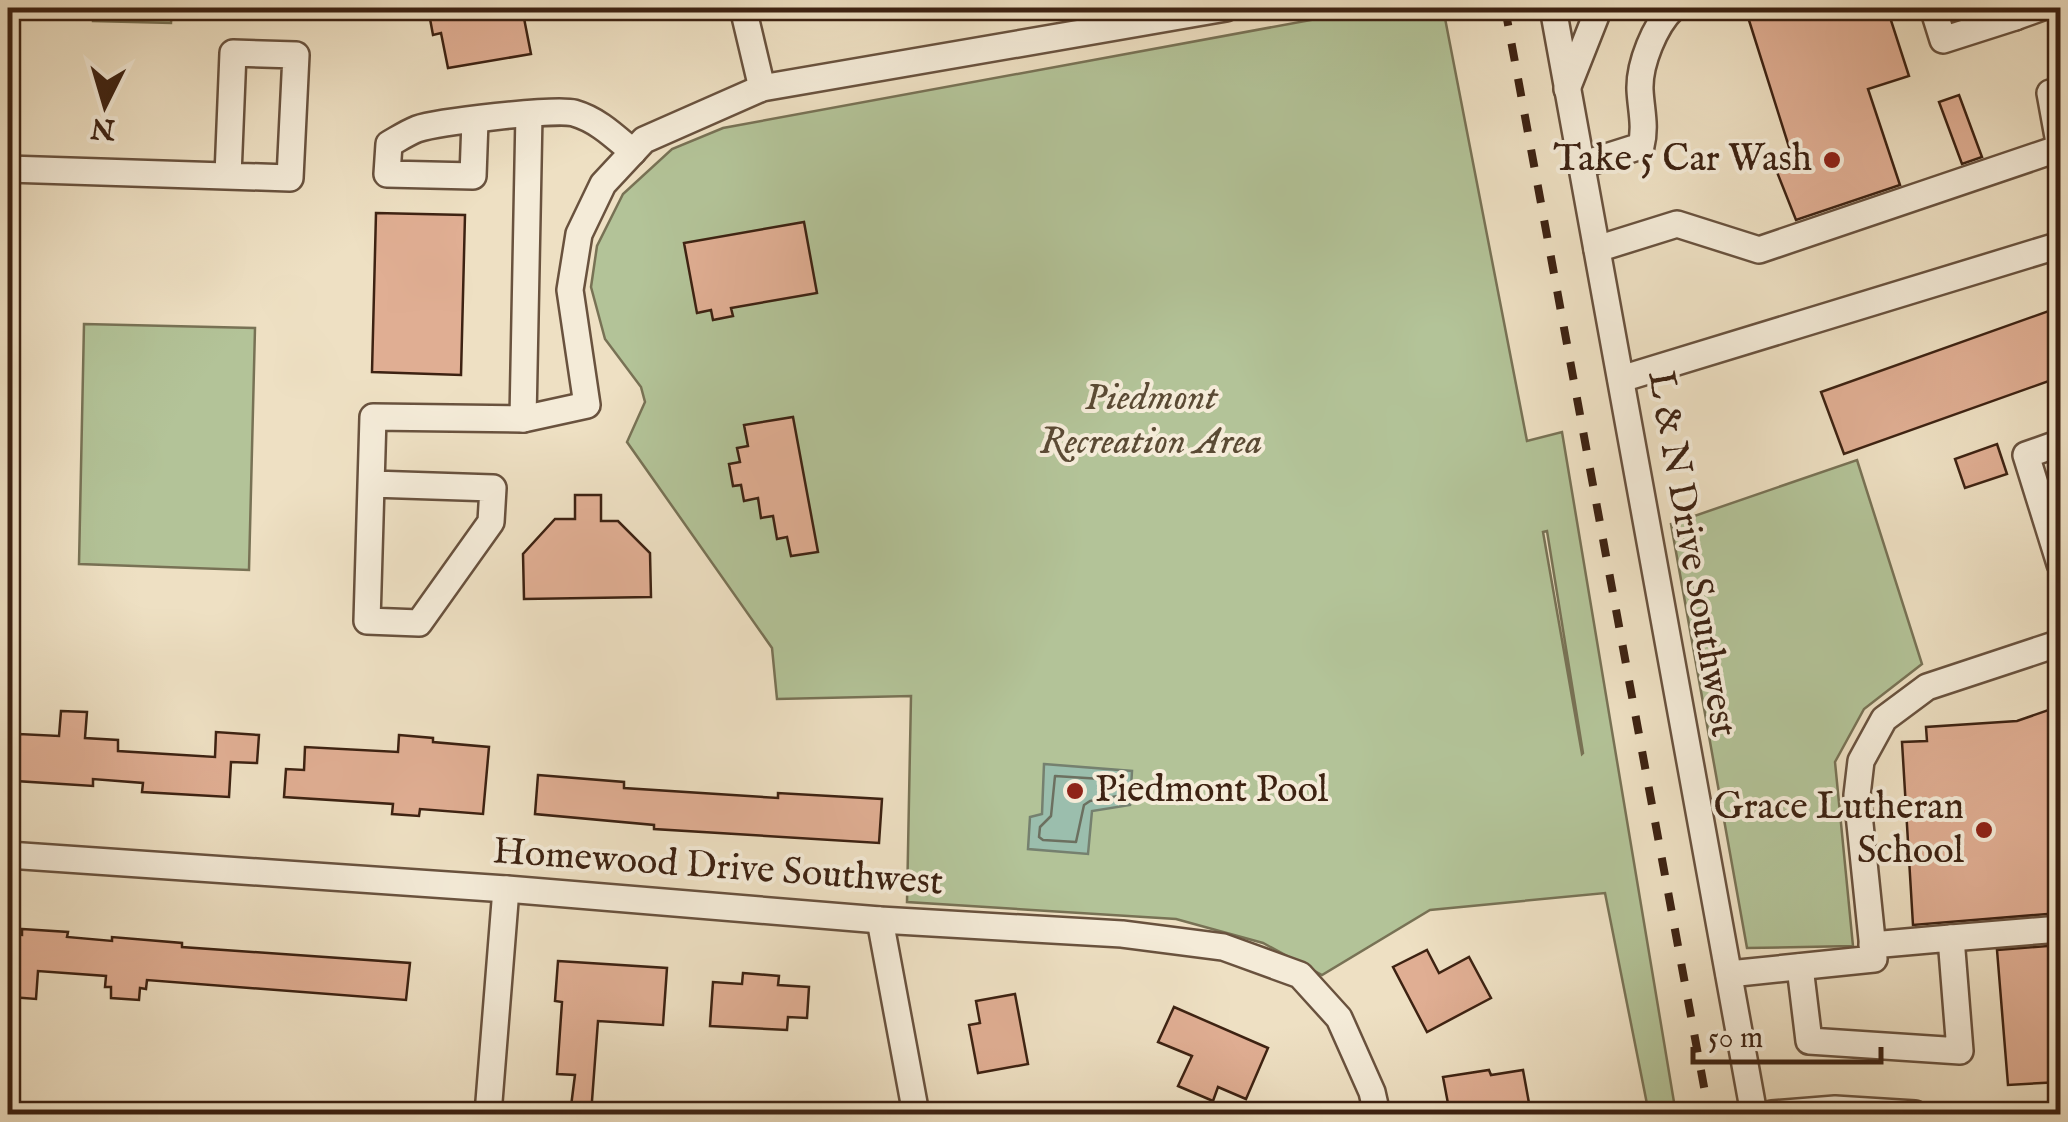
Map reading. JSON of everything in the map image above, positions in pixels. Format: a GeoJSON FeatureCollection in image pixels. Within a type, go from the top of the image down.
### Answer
{"type":"FeatureCollection","features":[{"type":"Feature","properties":{"kind":"street"},"geometry":{"type":"LineString","coordinates":[[743,8],[762,88]]}},
{"type":"Feature","properties":{"kind":"street"},"geometry":{"type":"LineString","coordinates":[[372,484],[493,488],[491,522],[419,623],[367,622],[373,417],[523,419],[587,406],[570,290],[579,234],[603,184],[644,140],[762,88],[1144,15],[1226,8]]}},
{"type":"Feature","properties":{"kind":"street","name":"L & N Drive Southwest"},"geometry":{"type":"LineString","coordinates":[[1553,8],[1754,1114]]}},
{"type":"Feature","properties":{"kind":"street"},"geometry":{"type":"LineString","coordinates":[[1568,89],[1600,8]]}},
{"type":"Feature","properties":{"kind":"street"},"geometry":{"type":"LineString","coordinates":[[1581,165],[1641,146],[1645,131],[1640,85],[1650,46],[1673,8]]}},
{"type":"Feature","properties":{"kind":"street"},"geometry":{"type":"LineString","coordinates":[[1933,8],[1944,40],[2013,12],[2040,8]]}},
{"type":"Feature","properties":{"kind":"street"},"geometry":{"type":"LineString","coordinates":[[8,170],[290,178],[296,55],[233,52],[228,175]]}},
{"type":"Feature","properties":{"kind":"street"},"geometry":{"type":"LineString","coordinates":[[1597,249],[1677,224],[1759,250],[2042,155],[2060,148],[2050,94],[2060,90]]}},
{"type":"Feature","properties":{"kind":"street"},"geometry":{"type":"LineString","coordinates":[[475,121],[570,111],[600,124],[632,152]]}},
{"type":"Feature","properties":{"kind":"street"},"geometry":{"type":"LineString","coordinates":[[523,419],[529,114]]}},
{"type":"Feature","properties":{"kind":"street"},"geometry":{"type":"LineString","coordinates":[[1621,379],[2060,245]]}},
{"type":"Feature","properties":{"kind":"street"},"geometry":{"type":"LineString","coordinates":[[2060,443],[2026,455],[2060,564]]}},
{"type":"Feature","properties":{"kind":"street"},"geometry":{"type":"LineString","coordinates":[[1729,974],[1874,959],[1857,795],[1862,760],[1884,720],[1927,687],[2060,644]]}},
{"type":"Feature","properties":{"kind":"street","name":"Homewood Drive Southwest"},"geometry":{"type":"LineString","coordinates":[[8,855],[506,889],[880,920],[1122,934],[1223,947],[1300,975],[1339,1018],[1364,1073],[1377,1114]]}},
{"type":"Feature","properties":{"kind":"street"},"geometry":{"type":"LineString","coordinates":[[488,1114],[506,889]]}},
{"type":"Feature","properties":{"kind":"street"},"geometry":{"type":"LineString","coordinates":[[880,920],[916,1114]]}},
{"type":"Feature","properties":{"kind":"street"},"geometry":{"type":"LineString","coordinates":[[1872,945],[2060,929]]}},
{"type":"Feature","properties":{"kind":"street"},"geometry":{"type":"LineString","coordinates":[[1800,967],[1808,1041],[1960,1051],[1951,938]]}},
{"type":"Feature","properties":{"kind":"street"},"geometry":{"type":"LineString","coordinates":[[1772,1114],[1835,1110],[1915,1114]]}},
{"type":"Feature","properties":{"kind":"green space"},"geometry":{"type":"Polygon","coordinates":[[[93,8],[172,8],[171,23],[93,21],[93,8]]]}},
{"type":"Feature","properties":{"kind":"green space","name":"Piedmont Recreation Area"},"geometry":{"type":"Polygon","coordinates":[[[1376,8],[1443,8],[1527,441],[1562,432],[1676,1114],[1649,1114],[1605,893],[1430,910],[1322,975],[1263,943],[1176,919],[907,902],[911,696],[777,699],[772,648],[627,442],[645,402],[641,387],[605,339],[591,287],[597,246],[623,194],[672,149],[723,128],[1376,8]],[[1547,531],[1543,532],[1583,753],[1547,531]]]}},
{"type":"Feature","properties":{"kind":"green space"},"geometry":{"type":"Polygon","coordinates":[[[84,324],[255,328],[249,570],[79,564],[84,324]]]}},
{"type":"Feature","properties":{"kind":"green space"},"geometry":{"type":"Polygon","coordinates":[[[1857,460],[1922,664],[1864,709],[1835,762],[1853,946],[1747,948],[1671,524],[1857,460]]]}},
{"type":"Feature","properties":{"kind":"water"},"geometry":{"type":"Polygon","coordinates":[[[1044,764],[1132,771],[1130,805],[1092,811],[1088,854],[1028,849],[1030,817],[1042,814],[1044,764]]]}},
{"type":"Feature","properties":{"kind":"building"},"geometry":{"type":"Polygon","coordinates":[[[428,8],[522,8],[531,54],[448,68],[441,33],[433,35],[428,8]]]}},
{"type":"Feature","properties":{"kind":"building"},"geometry":{"type":"Polygon","coordinates":[[[1768,8],[1887,8],[1909,76],[1868,89],[1900,185],[1796,220],[1771,157],[1790,150],[1747,14],[1768,8]]]}},
{"type":"Feature","properties":{"kind":"building"},"geometry":{"type":"Polygon","coordinates":[[[1959,95],[1982,157],[1962,164],[1939,102],[1959,95]]]}},
{"type":"Feature","properties":{"kind":"building"},"geometry":{"type":"Polygon","coordinates":[[[376,213],[465,215],[461,375],[372,372],[376,213]]]}},
{"type":"Feature","properties":{"kind":"building"},"geometry":{"type":"Polygon","coordinates":[[[804,222],[817,293],[731,308],[733,316],[713,320],[711,310],[697,313],[684,243],[804,222]]]}},
{"type":"Feature","properties":{"kind":"building"},"geometry":{"type":"Polygon","coordinates":[[[2060,307],[2060,377],[1844,454],[1821,392],[2060,307]]]}},
{"type":"Feature","properties":{"kind":"building"},"geometry":{"type":"Polygon","coordinates":[[[793,417],[818,552],[791,556],[787,537],[777,539],[773,516],[761,518],[758,498],[744,501],[741,485],[733,486],[729,464],[740,462],[737,448],[748,446],[744,425],[793,417]]]}},
{"type":"Feature","properties":{"kind":"building"},"geometry":{"type":"Polygon","coordinates":[[[1997,444],[2007,474],[1965,488],[1955,459],[1997,444]]]}},
{"type":"Feature","properties":{"kind":"building"},"geometry":{"type":"Polygon","coordinates":[[[575,495],[601,495],[601,521],[618,521],[650,553],[651,597],[524,599],[523,554],[555,519],[575,519],[575,495]]]}},
{"type":"Feature","properties":{"kind":"building","name":"Grace Lutheran School"},"geometry":{"type":"Polygon","coordinates":[[[2060,706],[2060,913],[1913,925],[1902,742],[1927,741],[1926,727],[2017,721],[2060,706]]]}},
{"type":"Feature","properties":{"kind":"building"},"geometry":{"type":"Polygon","coordinates":[[[61,711],[87,712],[85,738],[118,740],[118,751],[215,757],[216,732],[259,735],[257,763],[231,762],[229,797],[142,792],[143,783],[93,779],[93,786],[16,781],[19,734],[59,736],[61,711]]]}},
{"type":"Feature","properties":{"kind":"building"},"geometry":{"type":"Polygon","coordinates":[[[399,735],[489,747],[483,814],[420,809],[419,816],[392,814],[393,804],[284,797],[286,769],[304,770],[305,747],[398,752],[399,735]]]}},
{"type":"Feature","properties":{"kind":"building"},"geometry":{"type":"Polygon","coordinates":[[[538,775],[624,782],[624,788],[778,798],[778,793],[882,799],[879,843],[654,829],[654,825],[535,814],[538,775]]]}},
{"type":"Feature","properties":{"kind":"building"},"geometry":{"type":"Polygon","coordinates":[[[22,929],[68,932],[67,937],[112,941],[112,937],[182,943],[182,947],[410,963],[406,1000],[147,980],[146,989],[140,988],[139,1000],[111,998],[111,987],[105,987],[106,976],[38,971],[36,999],[11,997],[8,934],[22,935],[22,929]]]}},
{"type":"Feature","properties":{"kind":"building"},"geometry":{"type":"Polygon","coordinates":[[[2060,945],[2060,1082],[2008,1085],[1997,950],[2060,945]]]}},
{"type":"Feature","properties":{"kind":"building"},"geometry":{"type":"Polygon","coordinates":[[[1427,950],[1439,973],[1469,957],[1491,998],[1427,1032],[1393,967],[1427,950]]]}},
{"type":"Feature","properties":{"kind":"building"},"geometry":{"type":"Polygon","coordinates":[[[558,961],[667,968],[663,1025],[598,1021],[591,1114],[570,1114],[575,1075],[557,1074],[562,1002],[555,1001],[558,961]]]}},
{"type":"Feature","properties":{"kind":"building"},"geometry":{"type":"Polygon","coordinates":[[[743,973],[779,976],[778,985],[809,987],[807,1018],[788,1017],[787,1030],[710,1026],[713,982],[742,984],[743,973]]]}},
{"type":"Feature","properties":{"kind":"building"},"geometry":{"type":"Polygon","coordinates":[[[1015,994],[1028,1064],[978,1073],[969,1025],[980,1023],[976,1001],[1015,994]]]}},
{"type":"Feature","properties":{"kind":"building"},"geometry":{"type":"Polygon","coordinates":[[[1174,1007],[1268,1048],[1246,1099],[1218,1087],[1213,1101],[1178,1086],[1192,1056],[1158,1042],[1174,1007]]]}},
{"type":"Feature","properties":{"kind":"building"},"geometry":{"type":"Polygon","coordinates":[[[1489,1070],[1491,1075],[1523,1070],[1529,1103],[1500,1108],[1502,1114],[1450,1114],[1443,1077],[1489,1070]]]}},
{"type":"Feature","properties":{"kind":"railway"},"geometry":{"type":"LineString","coordinates":[[1505,8],[1709,1114]]}},
{"type":"Feature","properties":{"kind":"place","name":"Take 5 Car Wash"},"geometry":{"type":"Point","coordinates":[1832,160]}},
{"type":"Feature","properties":{"kind":"place","name":"Piedmont Pool"},"geometry":{"type":"Point","coordinates":[1075,791]}},
{"type":"Feature","properties":{"kind":"place","name":"Grace Lutheran School"},"geometry":{"type":"Point","coordinates":[1984,830]}}]}
